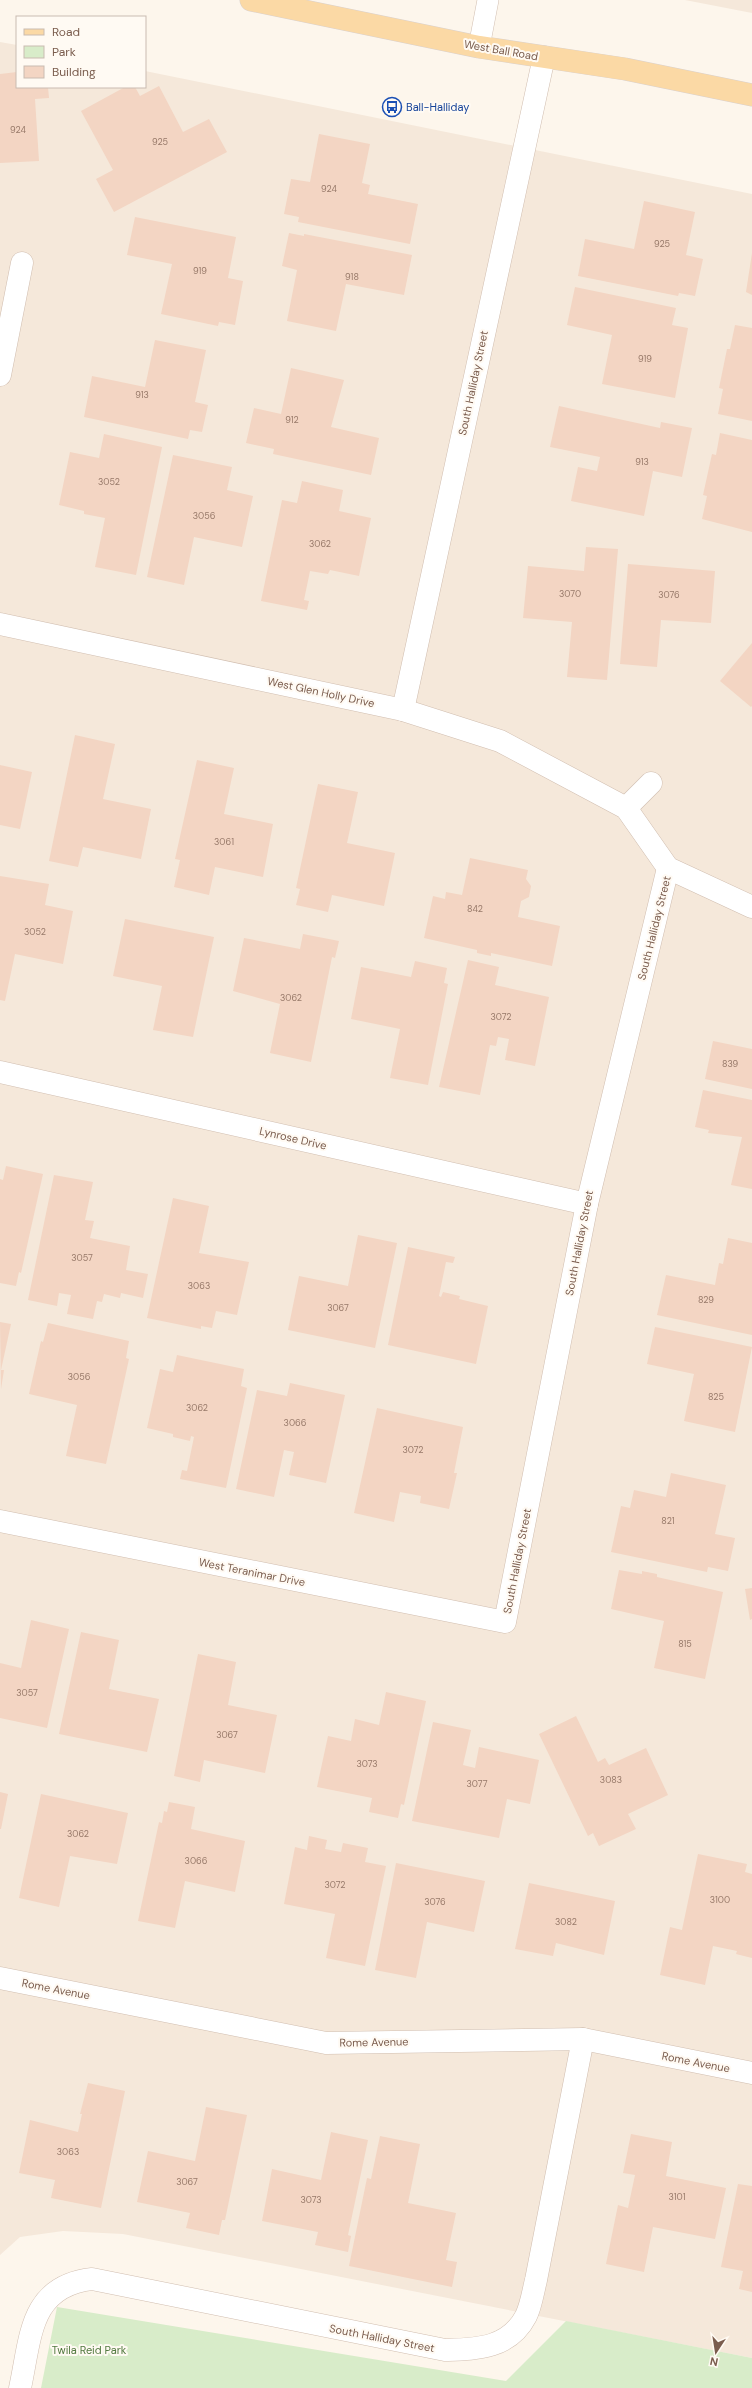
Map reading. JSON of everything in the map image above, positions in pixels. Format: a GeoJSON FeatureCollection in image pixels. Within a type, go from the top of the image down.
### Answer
{"type":"FeatureCollection","features":[{"type":"Feature","properties":{"kind":"main road","name":"West Ball Road"},"geometry":{"type":"LineString","coordinates":[[251,0],[479,47],[625,69],[752,95]]}},
{"type":"Feature","properties":{"kind":"street","name":"South Halliday Street"},"geometry":{"type":"LineString","coordinates":[[403,710],[544,57]]}},
{"type":"Feature","properties":{"kind":"street"},"geometry":{"type":"LineString","coordinates":[[0,375],[22,263]]}},
{"type":"Feature","properties":{"kind":"street","name":"West Glen Holly Drive"},"geometry":{"type":"LineString","coordinates":[[0,624],[403,710],[500,741],[626,808],[668,868]]}},
{"type":"Feature","properties":{"kind":"street"},"geometry":{"type":"LineString","coordinates":[[626,808],[650,783]]}},
{"type":"Feature","properties":{"kind":"street","name":"South Halliday Street"},"geometry":{"type":"LineString","coordinates":[[505,1622],[586,1204],[668,868]]}},
{"type":"Feature","properties":{"kind":"street"},"geometry":{"type":"LineString","coordinates":[[668,868],[752,906]]}},
{"type":"Feature","properties":{"kind":"street","name":"Lynrose Drive"},"geometry":{"type":"LineString","coordinates":[[0,1072],[586,1204]]}},
{"type":"Feature","properties":{"kind":"street","name":"West Teranimar Drive"},"geometry":{"type":"LineString","coordinates":[[0,1521],[505,1622]]}},
{"type":"Feature","properties":{"kind":"street","name":"Rome Avenue"},"geometry":{"type":"LineString","coordinates":[[0,1978],[326,2043],[583,2039],[752,2073]]}},
{"type":"Feature","properties":{"kind":"street","name":"South Halliday Street"},"geometry":{"type":"LineString","coordinates":[[20,2388],[36,2315],[48,2297],[77,2281],[92,2279],[445,2350],[482,2348],[506,2339],[526,2317],[536,2280],[583,2039]]}},
{"type":"Feature","properties":{"kind":"lane"},"geometry":{"type":"LineString","coordinates":[[479,47],[488,0]]}},
{"type":"Feature","properties":{"kind":"shaded area"},"geometry":{"type":"Polygon","coordinates":[[[685,0],[752,0],[752,13],[685,0]]]}},
{"type":"Feature","properties":{"kind":"shaded area"},"geometry":{"type":"Polygon","coordinates":[[[0,42],[16,45],[16,88],[146,88],[146,71],[752,194],[752,2358],[123,2234],[63,2231],[20,2237],[0,2255],[0,42]]]}},
{"type":"Feature","properties":{"kind":"green space","name":"Twila Reid Park"},"geometry":{"type":"Polygon","coordinates":[[[57,2307],[506,2381],[566,2321],[752,2358],[752,2388],[41,2388],[57,2307]]]}},
{"type":"Feature","properties":{"kind":"building"},"geometry":{"type":"Polygon","coordinates":[[[16,72],[16,88],[48,88],[49,98],[35,99],[39,161],[0,163],[0,74],[16,72]]]}},
{"type":"Feature","properties":{"kind":"building"},"geometry":{"type":"Polygon","coordinates":[[[159,86],[183,132],[209,119],[227,152],[114,212],[96,179],[113,170],[81,111],[123,88],[136,88],[140,96],[159,86]]]}},
{"type":"Feature","properties":{"kind":"building"},"geometry":{"type":"Polygon","coordinates":[[[319,134],[370,144],[362,183],[370,185],[368,194],[418,204],[410,244],[298,222],[299,217],[284,214],[291,179],[310,182],[319,134]]]}},
{"type":"Feature","properties":{"kind":"building"},"geometry":{"type":"Polygon","coordinates":[[[644,201],[695,212],[686,255],[703,259],[695,296],[679,293],[678,296],[578,276],[585,239],[634,249],[644,201]]]}},
{"type":"Feature","properties":{"kind":"building"},"geometry":{"type":"Polygon","coordinates":[[[135,217],[236,237],[228,278],[243,281],[235,325],[219,322],[218,326],[161,314],[172,264],[127,255],[135,217]]]}},
{"type":"Feature","properties":{"kind":"building"},"geometry":{"type":"Polygon","coordinates":[[[289,233],[304,236],[304,234],[412,255],[404,295],[346,284],[336,331],[287,321],[297,270],[282,266],[289,233]]]}},
{"type":"Feature","properties":{"kind":"building"},"geometry":{"type":"Polygon","coordinates":[[[752,253],[752,295],[746,292],[752,253]]]}},
{"type":"Feature","properties":{"kind":"building"},"geometry":{"type":"Polygon","coordinates":[[[575,287],[676,308],[672,325],[688,328],[675,398],[602,384],[612,335],[567,325],[575,287]]]}},
{"type":"Feature","properties":{"kind":"building"},"geometry":{"type":"Polygon","coordinates":[[[735,325],[752,328],[752,421],[718,414],[723,389],[719,388],[727,349],[730,349],[735,325]]]}},
{"type":"Feature","properties":{"kind":"building"},"geometry":{"type":"Polygon","coordinates":[[[155,340],[206,350],[195,402],[208,405],[202,432],[190,430],[188,439],[84,417],[92,376],[145,387],[155,340]]]}},
{"type":"Feature","properties":{"kind":"building"},"geometry":{"type":"Polygon","coordinates":[[[291,368],[344,380],[331,427],[379,438],[371,475],[273,454],[274,449],[246,443],[254,408],[281,414],[291,368]]]}},
{"type":"Feature","properties":{"kind":"building"},"geometry":{"type":"Polygon","coordinates":[[[559,406],[660,428],[661,422],[692,428],[682,477],[653,471],[644,516],[571,501],[578,467],[597,471],[600,457],[550,447],[559,406]]]}},
{"type":"Feature","properties":{"kind":"building"},"geometry":{"type":"Polygon","coordinates":[[[720,433],[752,440],[752,532],[702,519],[707,496],[703,495],[712,454],[716,455],[720,433]]]}},
{"type":"Feature","properties":{"kind":"building"},"geometry":{"type":"Polygon","coordinates":[[[104,434],[162,447],[136,575],[95,567],[105,518],[84,514],[84,511],[59,505],[70,452],[99,458],[104,434]]]}},
{"type":"Feature","properties":{"kind":"building"},"geometry":{"type":"Polygon","coordinates":[[[173,455],[232,467],[227,490],[253,496],[242,547],[194,537],[184,585],[147,577],[173,455]]]}},
{"type":"Feature","properties":{"kind":"building"},"geometry":{"type":"Polygon","coordinates":[[[302,481],[343,490],[339,511],[371,518],[359,576],[330,570],[328,574],[310,571],[304,600],[309,601],[307,610],[261,601],[282,500],[297,503],[302,481]]]}},
{"type":"Feature","properties":{"kind":"building"},"geometry":{"type":"Polygon","coordinates":[[[586,547],[618,549],[607,680],[567,677],[572,622],[523,618],[528,566],[584,571],[586,547]]]}},
{"type":"Feature","properties":{"kind":"building"},"geometry":{"type":"Polygon","coordinates":[[[628,564],[715,571],[711,623],[661,620],[657,667],[620,664],[628,564]]]}},
{"type":"Feature","properties":{"kind":"building"},"geometry":{"type":"Polygon","coordinates":[[[752,643],[752,706],[751,707],[720,681],[752,643]]]}},
{"type":"Feature","properties":{"kind":"building"},"geometry":{"type":"Polygon","coordinates":[[[75,735],[115,744],[103,799],[151,809],[141,859],[83,847],[78,867],[49,861],[75,735]]]}},
{"type":"Feature","properties":{"kind":"building"},"geometry":{"type":"Polygon","coordinates":[[[197,760],[234,768],[224,814],[273,824],[263,877],[215,867],[209,895],[174,887],[180,860],[175,859],[197,760]]]}},
{"type":"Feature","properties":{"kind":"building"},"geometry":{"type":"Polygon","coordinates":[[[0,765],[32,772],[20,829],[0,825],[0,765]]]}},
{"type":"Feature","properties":{"kind":"building"},"geometry":{"type":"Polygon","coordinates":[[[318,784],[358,792],[347,843],[395,853],[384,906],[332,895],[328,912],[296,905],[300,889],[296,888],[318,784]]]}},
{"type":"Feature","properties":{"kind":"building"},"geometry":{"type":"Polygon","coordinates":[[[470,858],[528,870],[526,879],[531,886],[529,897],[521,901],[518,917],[560,926],[552,966],[491,953],[491,956],[477,953],[477,950],[424,938],[433,896],[445,899],[446,892],[462,895],[470,858]]]}},
{"type":"Feature","properties":{"kind":"building"},"geometry":{"type":"Polygon","coordinates":[[[0,876],[49,884],[45,905],[73,911],[63,964],[15,954],[5,1001],[0,1000],[0,876]]]}},
{"type":"Feature","properties":{"kind":"building"},"geometry":{"type":"Polygon","coordinates":[[[125,919],[214,937],[193,1037],[153,1030],[162,986],[113,976],[125,919]]]}},
{"type":"Feature","properties":{"kind":"building"},"geometry":{"type":"Polygon","coordinates":[[[303,934],[339,941],[335,958],[332,957],[311,1062],[270,1053],[280,1004],[233,991],[244,938],[300,949],[303,934]]]}},
{"type":"Feature","properties":{"kind":"building"},"geometry":{"type":"Polygon","coordinates":[[[468,960],[499,967],[495,985],[549,997],[535,1066],[505,1060],[509,1039],[498,1037],[496,1046],[490,1045],[480,1095],[439,1087],[468,960]]]}},
{"type":"Feature","properties":{"kind":"building"},"geometry":{"type":"Polygon","coordinates":[[[415,961],[447,968],[444,983],[448,984],[428,1085],[390,1078],[400,1029],[351,1019],[361,967],[411,977],[415,961]]]}},
{"type":"Feature","properties":{"kind":"building"},"geometry":{"type":"Polygon","coordinates":[[[713,1041],[752,1049],[752,1089],[705,1079],[713,1041]]]}},
{"type":"Feature","properties":{"kind":"building"},"geometry":{"type":"Polygon","coordinates":[[[703,1090],[752,1100],[752,1189],[731,1185],[742,1137],[708,1133],[709,1130],[695,1127],[703,1090]]]}},
{"type":"Feature","properties":{"kind":"building"},"geometry":{"type":"Polygon","coordinates":[[[6,1166],[43,1174],[21,1273],[19,1272],[16,1286],[0,1283],[0,1179],[3,1180],[6,1166]]]}},
{"type":"Feature","properties":{"kind":"building"},"geometry":{"type":"Polygon","coordinates":[[[54,1175],[93,1182],[85,1220],[94,1221],[90,1238],[130,1246],[126,1270],[148,1274],[143,1298],[121,1293],[120,1298],[104,1294],[102,1302],[97,1301],[93,1319],[67,1314],[71,1295],[59,1293],[57,1306],[28,1300],[54,1175]]]}},
{"type":"Feature","properties":{"kind":"building"},"geometry":{"type":"Polygon","coordinates":[[[173,1198],[209,1206],[199,1253],[249,1262],[237,1315],[216,1311],[212,1328],[201,1326],[201,1329],[147,1318],[173,1198]]]}},
{"type":"Feature","properties":{"kind":"building"},"geometry":{"type":"Polygon","coordinates":[[[358,1235],[397,1243],[375,1348],[288,1330],[299,1276],[348,1286],[358,1235]]]}},
{"type":"Feature","properties":{"kind":"building"},"geometry":{"type":"Polygon","coordinates":[[[728,1238],[752,1243],[752,1335],[657,1315],[666,1275],[715,1285],[719,1263],[723,1264],[728,1238]]]}},
{"type":"Feature","properties":{"kind":"building"},"geometry":{"type":"Polygon","coordinates":[[[408,1247],[455,1257],[453,1263],[446,1262],[439,1296],[441,1297],[443,1292],[460,1296],[459,1299],[488,1306],[476,1364],[388,1345],[408,1247]]]}},
{"type":"Feature","properties":{"kind":"building"},"geometry":{"type":"Polygon","coordinates":[[[0,1322],[11,1324],[1,1370],[4,1370],[1,1389],[0,1322]]]}},
{"type":"Feature","properties":{"kind":"building"},"geometry":{"type":"Polygon","coordinates":[[[48,1323],[129,1341],[126,1358],[129,1359],[106,1464],[66,1456],[77,1405],[29,1394],[41,1341],[43,1342],[48,1323]]]}},
{"type":"Feature","properties":{"kind":"building"},"geometry":{"type":"Polygon","coordinates":[[[655,1327],[752,1347],[735,1432],[684,1421],[694,1374],[647,1364],[655,1327]]]}},
{"type":"Feature","properties":{"kind":"building"},"geometry":{"type":"Polygon","coordinates":[[[177,1355],[244,1369],[241,1386],[247,1388],[226,1488],[180,1479],[182,1470],[187,1471],[194,1437],[191,1436],[190,1441],[173,1437],[173,1434],[147,1428],[160,1369],[173,1372],[177,1355]]]}},
{"type":"Feature","properties":{"kind":"building"},"geometry":{"type":"Polygon","coordinates":[[[290,1383],[345,1395],[326,1483],[289,1475],[294,1452],[284,1450],[274,1497],[236,1489],[257,1390],[287,1396],[290,1383]]]}},
{"type":"Feature","properties":{"kind":"building"},"geometry":{"type":"Polygon","coordinates":[[[377,1408],[463,1427],[454,1473],[457,1473],[449,1509],[420,1503],[421,1496],[400,1492],[394,1522],[354,1513],[377,1408]]]}},
{"type":"Feature","properties":{"kind":"building"},"geometry":{"type":"Polygon","coordinates":[[[671,1473],[726,1485],[715,1534],[735,1538],[728,1571],[708,1567],[707,1572],[611,1552],[621,1506],[630,1508],[634,1490],[666,1497],[671,1473]]]}},
{"type":"Feature","properties":{"kind":"building"},"geometry":{"type":"Polygon","coordinates":[[[619,1570],[642,1574],[642,1571],[657,1574],[657,1577],[723,1592],[705,1679],[654,1668],[664,1621],[611,1609],[619,1570]]]}},
{"type":"Feature","properties":{"kind":"building"},"geometry":{"type":"Polygon","coordinates":[[[752,1588],[752,1619],[750,1620],[745,1589],[752,1588]]]}},
{"type":"Feature","properties":{"kind":"building"},"geometry":{"type":"Polygon","coordinates":[[[31,1620],[69,1629],[47,1728],[0,1718],[0,1663],[21,1668],[31,1620]]]}},
{"type":"Feature","properties":{"kind":"building"},"geometry":{"type":"Polygon","coordinates":[[[81,1632],[119,1640],[109,1689],[159,1699],[147,1752],[59,1734],[81,1632]]]}},
{"type":"Feature","properties":{"kind":"building"},"geometry":{"type":"Polygon","coordinates":[[[198,1654],[236,1662],[228,1705],[277,1715],[265,1773],[204,1760],[200,1782],[174,1776],[198,1654]]]}},
{"type":"Feature","properties":{"kind":"building"},"geometry":{"type":"Polygon","coordinates":[[[386,1692],[426,1701],[404,1805],[401,1804],[398,1818],[369,1812],[372,1798],[317,1787],[328,1736],[351,1741],[355,1719],[379,1725],[386,1692]]]}},
{"type":"Feature","properties":{"kind":"building"},"geometry":{"type":"Polygon","coordinates":[[[576,1716],[598,1762],[605,1758],[609,1765],[646,1748],[668,1795],[628,1814],[636,1829],[599,1846],[593,1833],[588,1836],[539,1734],[576,1716]]]}},
{"type":"Feature","properties":{"kind":"building"},"geometry":{"type":"Polygon","coordinates":[[[433,1722],[471,1730],[463,1765],[475,1768],[479,1747],[539,1760],[530,1804],[507,1799],[499,1838],[412,1821],[433,1722]]]}},
{"type":"Feature","properties":{"kind":"building"},"geometry":{"type":"Polygon","coordinates":[[[0,1792],[8,1794],[1,1829],[0,1829],[0,1792]]]}},
{"type":"Feature","properties":{"kind":"building"},"geometry":{"type":"Polygon","coordinates":[[[41,1794],[128,1813],[117,1864],[70,1856],[59,1907],[19,1898],[41,1794]]]}},
{"type":"Feature","properties":{"kind":"building"},"geometry":{"type":"Polygon","coordinates":[[[169,1802],[195,1807],[191,1829],[245,1841],[235,1892],[185,1881],[175,1928],[138,1921],[159,1822],[162,1823],[164,1811],[167,1812],[169,1802]]]}},
{"type":"Feature","properties":{"kind":"building"},"geometry":{"type":"Polygon","coordinates":[[[309,1836],[327,1840],[325,1849],[341,1852],[343,1843],[368,1848],[365,1862],[386,1866],[365,1966],[326,1958],[335,1914],[284,1904],[295,1847],[307,1850],[309,1836]]]}},
{"type":"Feature","properties":{"kind":"building"},"geometry":{"type":"Polygon","coordinates":[[[698,1854],[747,1864],[745,1872],[752,1874],[752,1958],[736,1954],[737,1951],[713,1946],[705,1985],[660,1975],[670,1927],[682,1930],[698,1854]]]}},
{"type":"Feature","properties":{"kind":"building"},"geometry":{"type":"Polygon","coordinates":[[[396,1863],[485,1881],[474,1932],[427,1922],[416,1978],[375,1970],[396,1863]]]}},
{"type":"Feature","properties":{"kind":"building"},"geometry":{"type":"Polygon","coordinates":[[[529,1883],[615,1901],[604,1955],[556,1943],[553,1956],[515,1949],[529,1883]]]}},
{"type":"Feature","properties":{"kind":"building"},"geometry":{"type":"Polygon","coordinates":[[[88,2083],[125,2091],[101,2208],[51,2198],[55,2180],[19,2173],[30,2120],[78,2132],[82,2114],[80,2114],[88,2083]]]}},
{"type":"Feature","properties":{"kind":"building"},"geometry":{"type":"Polygon","coordinates":[[[206,2107],[247,2115],[225,2220],[222,2220],[219,2235],[186,2228],[190,2213],[137,2202],[148,2151],[195,2161],[206,2107]]]}},
{"type":"Feature","properties":{"kind":"building"},"geometry":{"type":"Polygon","coordinates":[[[331,2132],[368,2140],[348,2235],[351,2236],[348,2252],[315,2245],[318,2232],[262,2221],[272,2169],[321,2180],[331,2132]]]}},
{"type":"Feature","properties":{"kind":"building"},"geometry":{"type":"Polygon","coordinates":[[[631,2134],[672,2142],[666,2176],[726,2188],[715,2239],[653,2227],[644,2272],[606,2264],[618,2205],[628,2208],[635,2175],[623,2173],[631,2134]]]}},
{"type":"Feature","properties":{"kind":"building"},"geometry":{"type":"Polygon","coordinates":[[[380,2136],[420,2144],[408,2203],[456,2213],[446,2260],[457,2262],[452,2287],[349,2266],[367,2178],[371,2179],[380,2136]]]}},
{"type":"Feature","properties":{"kind":"building"},"geometry":{"type":"Polygon","coordinates":[[[738,2184],[752,2186],[752,2292],[739,2289],[743,2271],[721,2267],[738,2184]]]}},
{"type":"Feature","properties":{"kind":"place","name":"Ball-Halliday"},"geometry":{"type":"Point","coordinates":[392,107]}}]}
